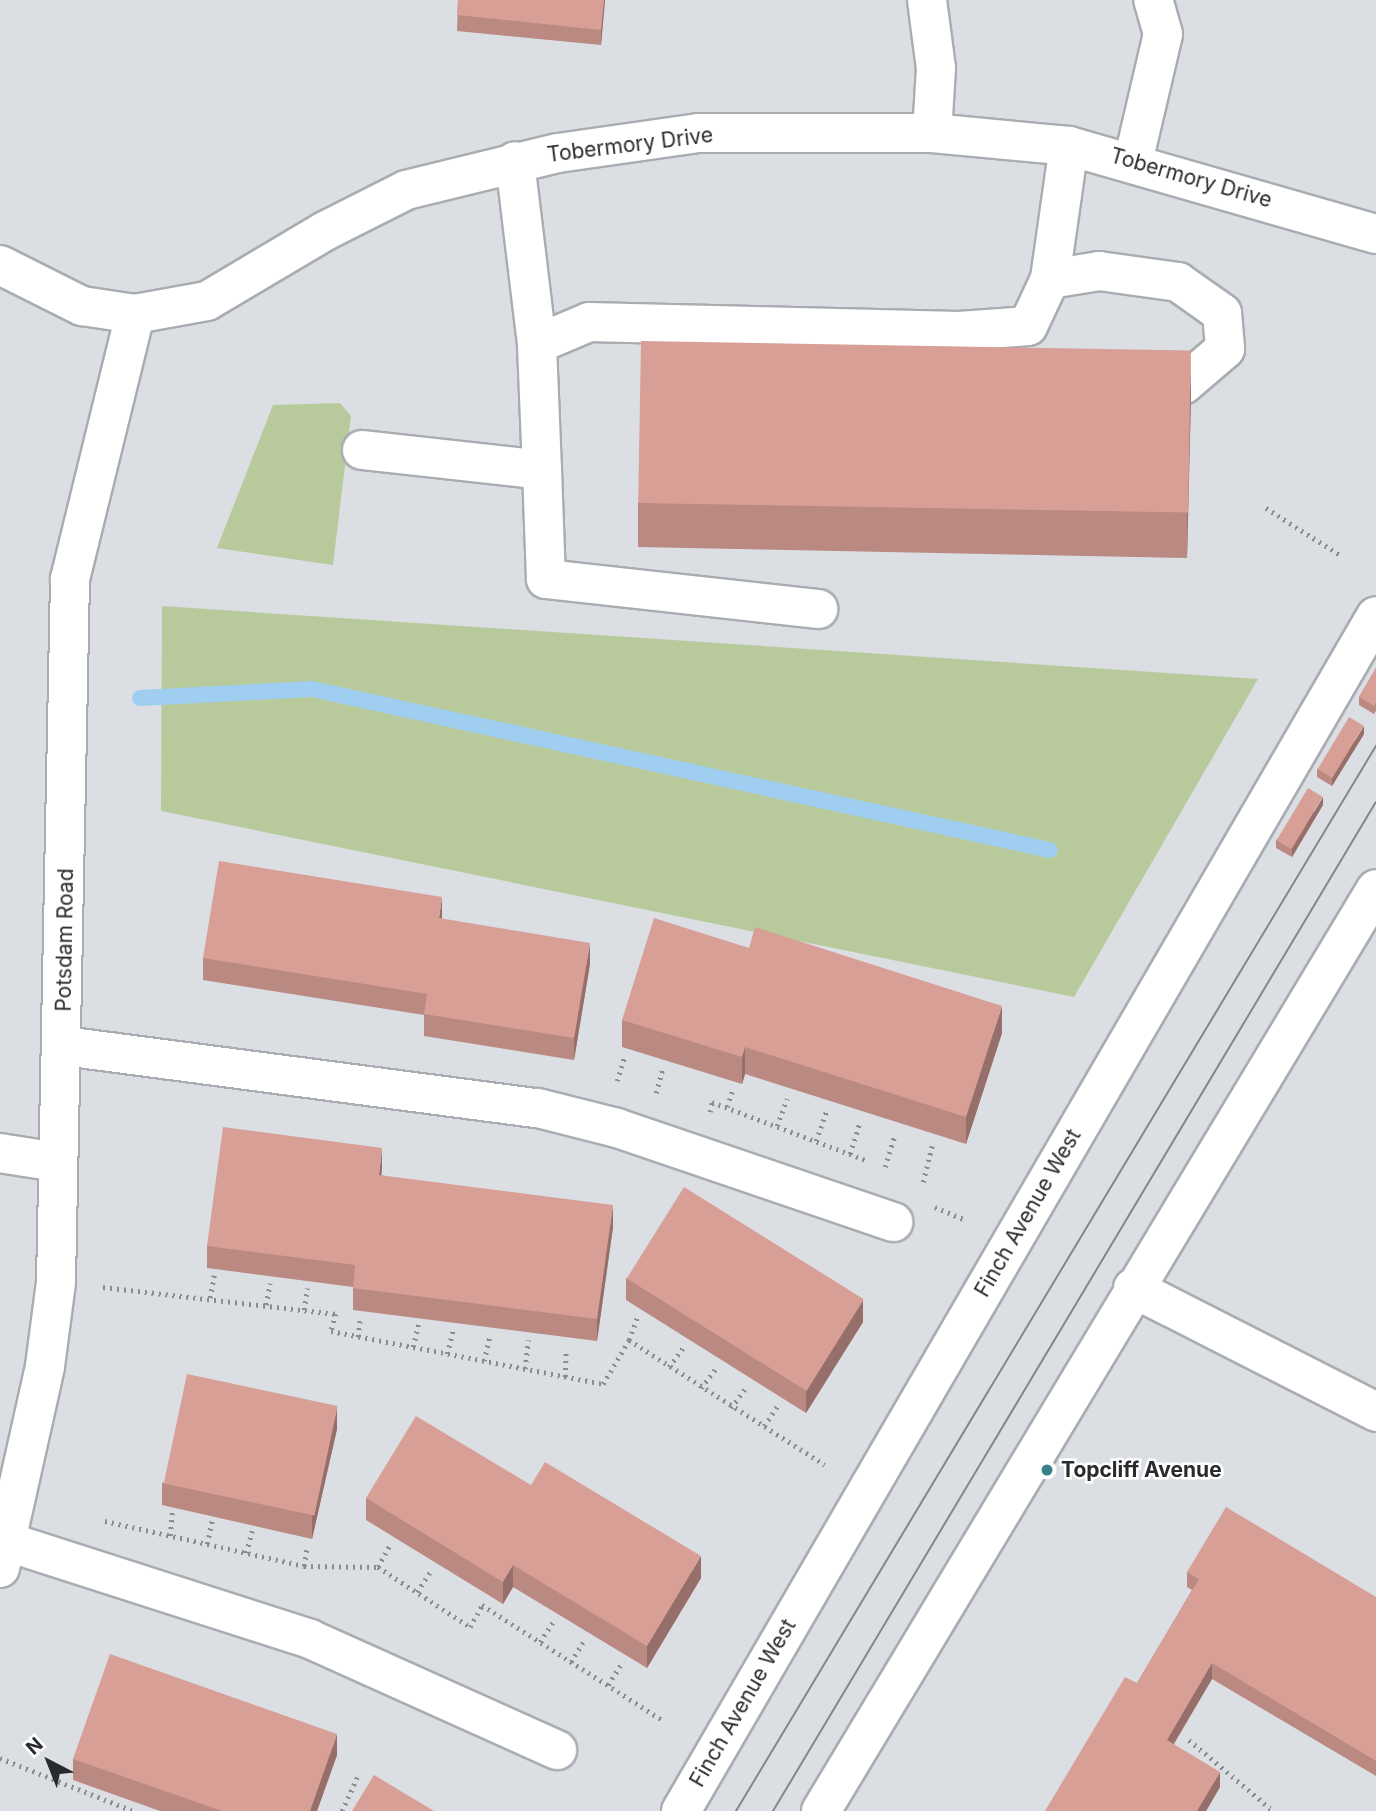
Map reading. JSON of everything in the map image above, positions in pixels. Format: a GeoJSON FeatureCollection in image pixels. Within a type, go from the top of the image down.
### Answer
{"type":"FeatureCollection","features":[{"type":"Feature","properties":{"kind":"street"},"geometry":{"type":"LineString","coordinates":[[927,0],[936,68],[932,133]]}},
{"type":"Feature","properties":{"kind":"street"},"geometry":{"type":"LineString","coordinates":[[1133,162],[1163,34],[1153,0]]}},
{"type":"Feature","properties":{"kind":"street","name":"Tobermory Drive"},"geometry":{"type":"LineString","coordinates":[[0,265],[82,306],[135,314],[206,301],[325,231],[406,190],[515,162],[699,133],[932,133],[1069,146],[1133,162],[1376,234]]}},
{"type":"Feature","properties":{"kind":"street"},"geometry":{"type":"LineString","coordinates":[[537,344],[589,322],[959,331],[1028,326],[1050,279],[1069,146]]}},
{"type":"Feature","properties":{"kind":"street"},"geometry":{"type":"LineString","coordinates":[[515,162],[537,344],[546,579],[818,609]]}},
{"type":"Feature","properties":{"kind":"street"},"geometry":{"type":"LineString","coordinates":[[1050,279],[1099,271],[1178,282],[1222,313],[1225,349],[1183,384]]}},
{"type":"Feature","properties":{"kind":"street","name":"Potsdam Road"},"geometry":{"type":"LineString","coordinates":[[4,1555],[45,1366],[57,1282],[57,1162],[64,1046],[70,579],[135,314]]}},
{"type":"Feature","properties":{"kind":"street"},"geometry":{"type":"LineString","coordinates":[[362,450],[542,470]]}},
{"type":"Feature","properties":{"kind":"street","name":"Finch Avenue West"},"geometry":{"type":"LineString","coordinates":[[681,1811],[1376,616]]}},
{"type":"Feature","properties":{"kind":"street"},"geometry":{"type":"LineString","coordinates":[[821,1811],[1133,1288],[1376,889]]}},
{"type":"Feature","properties":{"kind":"street"},"geometry":{"type":"LineString","coordinates":[[64,1046],[538,1108],[617,1128],[893,1222]]}},
{"type":"Feature","properties":{"kind":"street"},"geometry":{"type":"LineString","coordinates":[[0,1153],[57,1162]]}},
{"type":"Feature","properties":{"kind":"street"},"geometry":{"type":"LineString","coordinates":[[1133,1288],[1376,1412]]}},
{"type":"Feature","properties":{"kind":"street"},"geometry":{"type":"LineString","coordinates":[[4,1555],[310,1639],[557,1749]]}},
{"type":"Feature","properties":{"kind":"path"},"geometry":{"type":"LineString","coordinates":[[1266,508],[1340,555]]}},
{"type":"Feature","properties":{"kind":"path"},"geometry":{"type":"LineString","coordinates":[[614,1090],[624,1058]]}},
{"type":"Feature","properties":{"kind":"path"},"geometry":{"type":"LineString","coordinates":[[654,1100],[663,1067]]}},
{"type":"Feature","properties":{"kind":"path"},"geometry":{"type":"LineString","coordinates":[[727,1107],[733,1089]]}},
{"type":"Feature","properties":{"kind":"path"},"geometry":{"type":"LineString","coordinates":[[777,1126],[787,1099]]}},
{"type":"Feature","properties":{"kind":"path"},"geometry":{"type":"LineString","coordinates":[[816,1141],[826,1112]]}},
{"type":"Feature","properties":{"kind":"path"},"geometry":{"type":"LineString","coordinates":[[850,1154],[860,1122]]}},
{"type":"Feature","properties":{"kind":"path"},"geometry":{"type":"LineString","coordinates":[[885,1167],[895,1134]]}},
{"type":"Feature","properties":{"kind":"path"},"geometry":{"type":"LineString","coordinates":[[923,1182],[932,1146]]}},
{"type":"Feature","properties":{"kind":"path"},"geometry":{"type":"LineString","coordinates":[[210,1298],[215,1271]]}},
{"type":"Feature","properties":{"kind":"path"},"geometry":{"type":"LineString","coordinates":[[57,1282],[337,1314],[331,1331],[603,1384],[629,1340],[637,1318]]}},
{"type":"Feature","properties":{"kind":"path"},"geometry":{"type":"LineString","coordinates":[[266,1305],[270,1283]]}},
{"type":"Feature","properties":{"kind":"path"},"geometry":{"type":"LineString","coordinates":[[304,1310],[307,1288]]}},
{"type":"Feature","properties":{"kind":"path"},"geometry":{"type":"LineString","coordinates":[[358,1336],[360,1317]]}},
{"type":"Feature","properties":{"kind":"path"},"geometry":{"type":"LineString","coordinates":[[413,1348],[418,1325]]}},
{"type":"Feature","properties":{"kind":"path"},"geometry":{"type":"LineString","coordinates":[[447,1354],[453,1330]]}},
{"type":"Feature","properties":{"kind":"path"},"geometry":{"type":"LineString","coordinates":[[484,1361],[490,1335]]}},
{"type":"Feature","properties":{"kind":"path"},"geometry":{"type":"LineString","coordinates":[[525,1369],[528,1340]]}},
{"type":"Feature","properties":{"kind":"path"},"geometry":{"type":"LineString","coordinates":[[629,1340],[825,1465]]}},
{"type":"Feature","properties":{"kind":"path"},"geometry":{"type":"LineString","coordinates":[[669,1367],[683,1348]]}},
{"type":"Feature","properties":{"kind":"path"},"geometry":{"type":"LineString","coordinates":[[565,1377],[566,1349]]}},
{"type":"Feature","properties":{"kind":"path"},"geometry":{"type":"LineString","coordinates":[[701,1388],[716,1368]]}},
{"type":"Feature","properties":{"kind":"path"},"geometry":{"type":"LineString","coordinates":[[732,1408],[745,1390]]}},
{"type":"Feature","properties":{"kind":"path"},"geometry":{"type":"LineString","coordinates":[[764,1426],[778,1405]]}},
{"type":"Feature","properties":{"kind":"path"},"geometry":{"type":"LineString","coordinates":[[170,1536],[172,1513]]}},
{"type":"Feature","properties":{"kind":"path"},"geometry":{"type":"LineString","coordinates":[[94,1518],[304,1566],[378,1567],[470,1628],[482,1605],[664,1721]]}},
{"type":"Feature","properties":{"kind":"path"},"geometry":{"type":"LineString","coordinates":[[207,1544],[212,1521]]}},
{"type":"Feature","properties":{"kind":"path"},"geometry":{"type":"LineString","coordinates":[[246,1553],[252,1531]]}},
{"type":"Feature","properties":{"kind":"path"},"geometry":{"type":"LineString","coordinates":[[378,1567],[390,1544]]}},
{"type":"Feature","properties":{"kind":"path"},"geometry":{"type":"LineString","coordinates":[[304,1566],[307,1547]]}},
{"type":"Feature","properties":{"kind":"path"},"geometry":{"type":"LineString","coordinates":[[417,1592],[432,1569]]}},
{"type":"Feature","properties":{"kind":"path"},"geometry":{"type":"LineString","coordinates":[[540,1643],[555,1619]]}},
{"type":"Feature","properties":{"kind":"path"},"geometry":{"type":"LineString","coordinates":[[571,1662],[586,1639]]}},
{"type":"Feature","properties":{"kind":"path"},"geometry":{"type":"LineString","coordinates":[[608,1685],[623,1661]]}},
{"type":"Feature","properties":{"kind":"path"},"geometry":{"type":"LineString","coordinates":[[1189,1740],[1271,1810]]}},
{"type":"Feature","properties":{"kind":"path"},"geometry":{"type":"LineString","coordinates":[[0,1758],[133,1811]]}},
{"type":"Feature","properties":{"kind":"path"},"geometry":{"type":"LineString","coordinates":[[342,1811],[358,1775]]}},
{"type":"Feature","properties":{"kind":"green space"},"geometry":{"type":"Polygon","coordinates":[[[340,403],[351,416],[333,565],[217,548],[273,405],[340,403]]]}},
{"type":"Feature","properties":{"kind":"green space"},"geometry":{"type":"Polygon","coordinates":[[[162,606],[1258,679],[1074,997],[161,811],[162,606]]]}},
{"type":"Feature","properties":{"kind":"building"},"geometry":{"type":"Polygon","coordinates":[[[458,0],[604,0],[601,30],[457,15],[458,0]]]}},
{"type":"Feature","properties":{"kind":"building"},"geometry":{"type":"Polygon","coordinates":[[[641,341],[1191,351],[1188,513],[638,503],[641,341]]]}},
{"type":"Feature","properties":{"kind":"building"},"geometry":{"type":"Polygon","coordinates":[[[1376,668],[1376,703],[1374,706],[1359,697],[1376,668]]]}},
{"type":"Feature","properties":{"kind":"building"},"geometry":{"type":"Polygon","coordinates":[[[1349,717],[1364,726],[1332,778],[1318,769],[1349,717]]]}},
{"type":"Feature","properties":{"kind":"building"},"geometry":{"type":"Polygon","coordinates":[[[1308,788],[1323,797],[1291,849],[1277,840],[1308,788]]]}},
{"type":"Feature","properties":{"kind":"building"},"geometry":{"type":"Polygon","coordinates":[[[219,861],[442,897],[439,918],[590,943],[574,1038],[424,1014],[427,994],[203,958],[219,861]]]}},
{"type":"Feature","properties":{"kind":"building"},"geometry":{"type":"Polygon","coordinates":[[[654,918],[749,948],[755,927],[1002,1006],[966,1117],[745,1047],[742,1057],[622,1020],[654,918]]]}},
{"type":"Feature","properties":{"kind":"building"},"geometry":{"type":"Polygon","coordinates":[[[223,1127],[382,1148],[379,1175],[613,1205],[597,1319],[353,1288],[355,1265],[207,1246],[223,1127]]]}},
{"type":"Feature","properties":{"kind":"building"},"geometry":{"type":"Polygon","coordinates":[[[684,1187],[864,1299],[807,1391],[627,1279],[684,1187]]]}},
{"type":"Feature","properties":{"kind":"building"},"geometry":{"type":"Polygon","coordinates":[[[187,1374],[338,1406],[314,1516],[164,1484],[187,1374]]]}},
{"type":"Feature","properties":{"kind":"building"},"geometry":{"type":"Polygon","coordinates":[[[416,1416],[531,1485],[545,1462],[701,1556],[647,1646],[513,1565],[503,1582],[366,1498],[416,1416]]]}},
{"type":"Feature","properties":{"kind":"building"},"geometry":{"type":"Polygon","coordinates":[[[1226,1507],[1376,1597],[1376,1761],[1212,1663],[1167,1740],[1220,1772],[1197,1811],[1045,1811],[1125,1677],[1137,1683],[1199,1579],[1187,1572],[1226,1507]]]}},
{"type":"Feature","properties":{"kind":"building"},"geometry":{"type":"Polygon","coordinates":[[[110,1654],[337,1734],[310,1811],[222,1811],[73,1759],[110,1654]]]}},
{"type":"Feature","properties":{"kind":"building"},"geometry":{"type":"Polygon","coordinates":[[[374,1775],[434,1811],[352,1811],[374,1775]]]}},
{"type":"Feature","properties":{"kind":"waterway"},"geometry":{"type":"LineString","coordinates":[[140,698],[312,689],[1050,850]]}},
{"type":"Feature","properties":{"kind":"tram line"},"geometry":{"type":"LineString","coordinates":[[736,1811],[1376,746]]}},
{"type":"Feature","properties":{"kind":"tram line"},"geometry":{"type":"LineString","coordinates":[[773,1811],[1376,802]]}},
{"type":"Feature","properties":{"kind":"place","name":"Topcliff Avenue"},"geometry":{"type":"Point","coordinates":[1047,1470]}}]}
